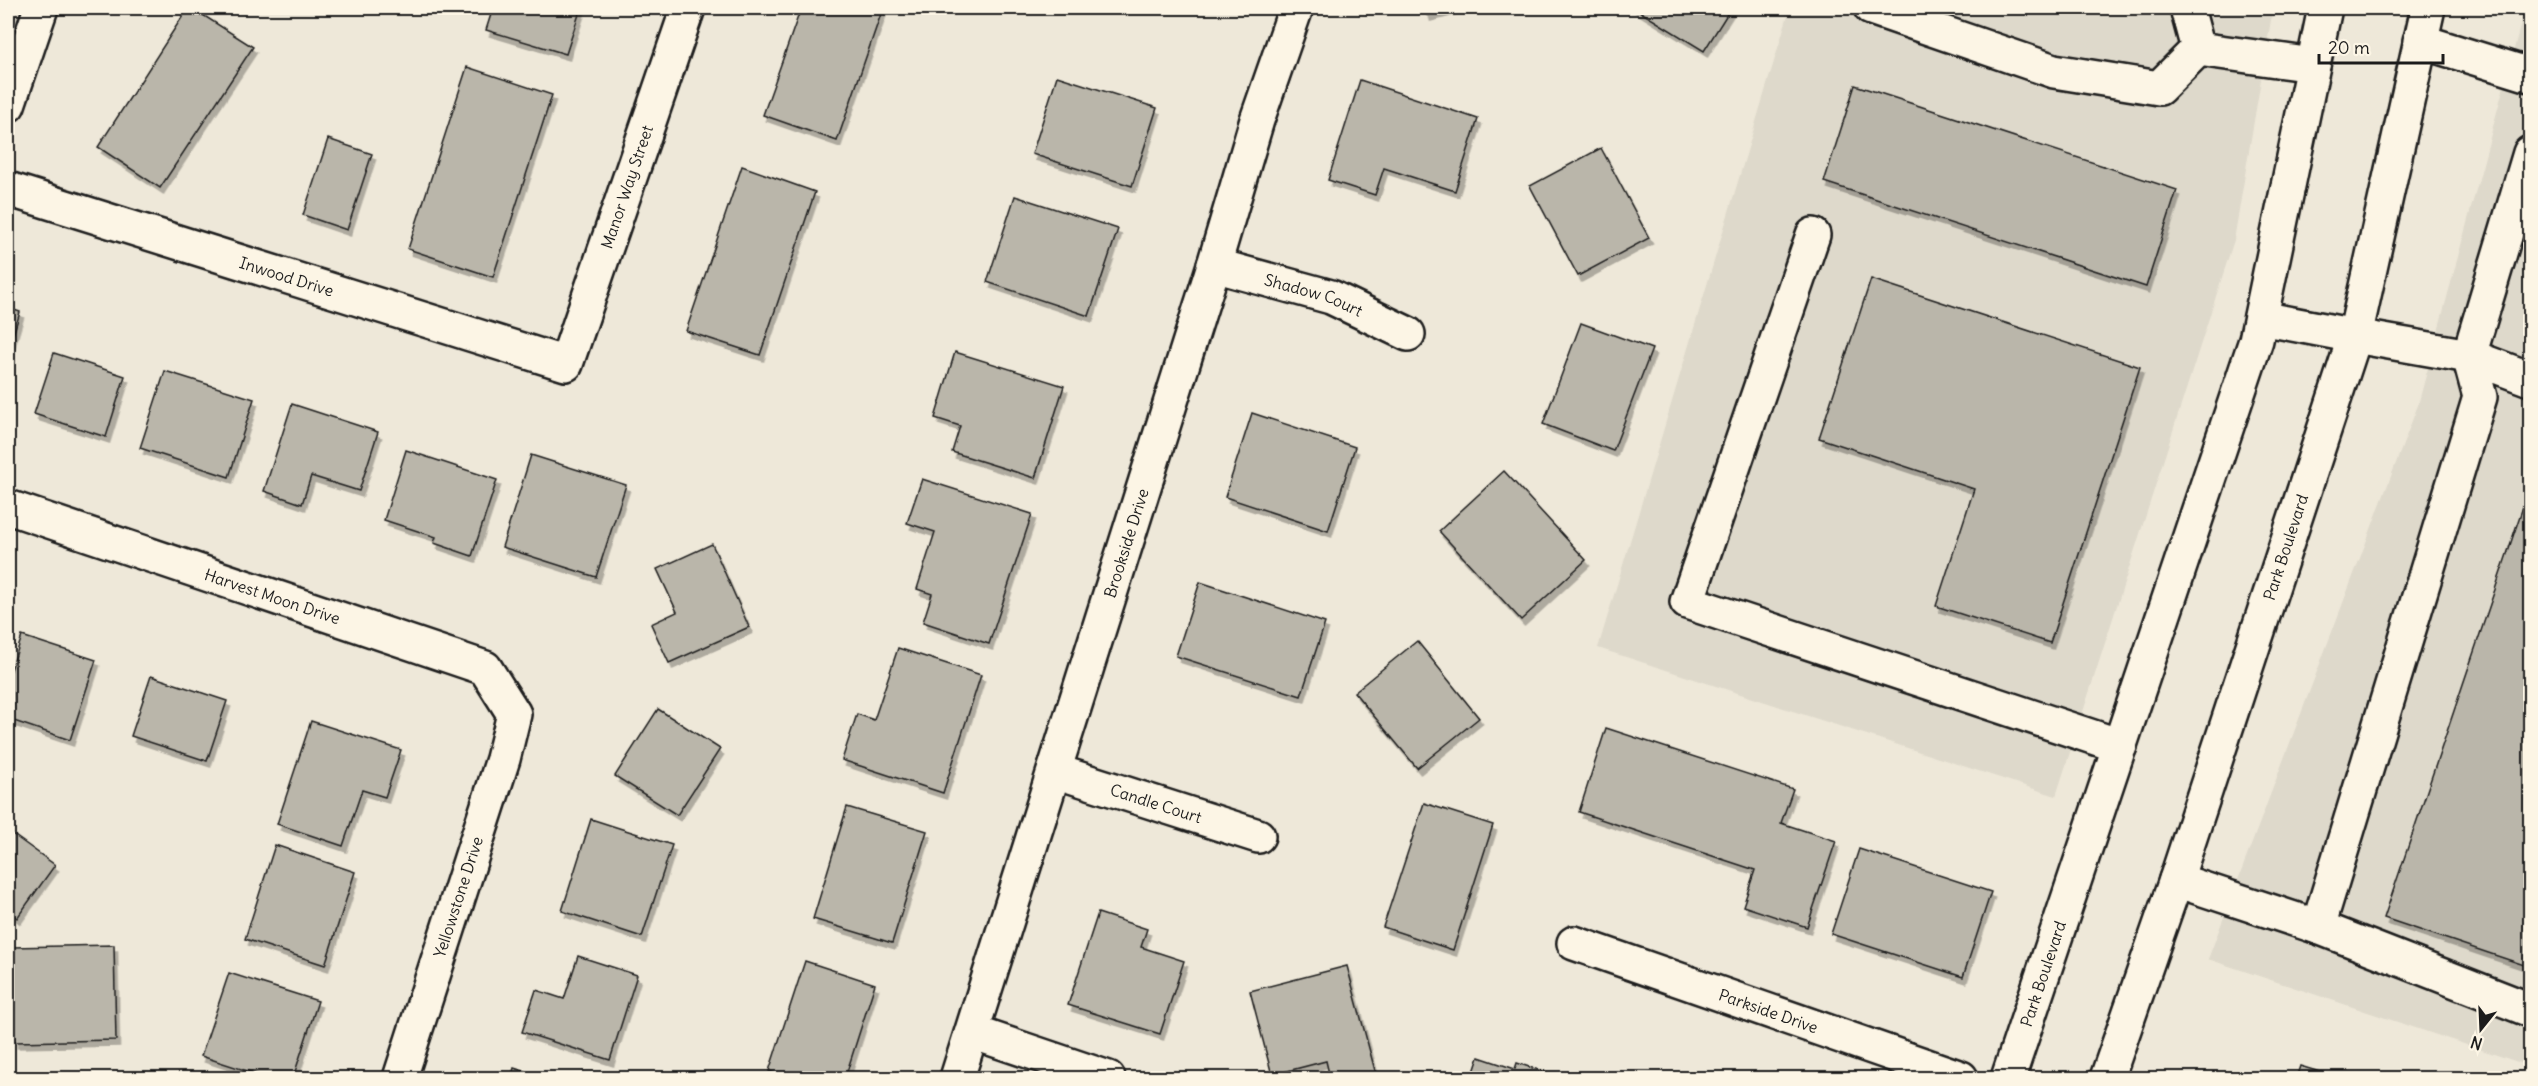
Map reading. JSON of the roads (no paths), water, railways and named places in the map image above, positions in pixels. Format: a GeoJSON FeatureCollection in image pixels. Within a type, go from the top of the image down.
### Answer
{"type":"FeatureCollection","features":[{"type":"Feature","properties":{"kind":"street"},"geometry":{"type":"LineString","coordinates":[[8,105],[41,8]]}},
{"type":"Feature","properties":{"kind":"street","name":"Manor Way Street"},"geometry":{"type":"LineString","coordinates":[[566,364],[688,8]]}},
{"type":"Feature","properties":{"kind":"street","name":"Brookside Drive"},"geometry":{"type":"LineString","coordinates":[[957,1078],[1214,265],[1257,120],[1296,8]]}},
{"type":"Feature","properties":{"kind":"street"},"geometry":{"type":"LineString","coordinates":[[1871,8],[2054,71],[2158,87],[2198,49]]}},
{"type":"Feature","properties":{"kind":"street"},"geometry":{"type":"LineString","coordinates":[[2187,8],[2198,49]]}},
{"type":"Feature","properties":{"kind":"street","name":"Park Boulevard"},"geometry":{"type":"LineString","coordinates":[[2008,1078],[2256,340],[2325,8]]}},
{"type":"Feature","properties":{"kind":"street","name":"Park Boulevard"},"geometry":{"type":"LineString","coordinates":[[2107,1078],[2176,880],[2355,336],[2428,8]]}},
{"type":"Feature","properties":{"kind":"street"},"geometry":{"type":"LineString","coordinates":[[2420,41],[2530,75]]}},
{"type":"Feature","properties":{"kind":"street"},"geometry":{"type":"LineString","coordinates":[[2198,49],[2313,65]]}},
{"type":"Feature","properties":{"kind":"street"},"geometry":{"type":"LineString","coordinates":[[2318,927],[2480,397],[2469,356],[2530,153]]}},
{"type":"Feature","properties":{"kind":"street","name":"Inwood Drive"},"geometry":{"type":"LineString","coordinates":[[8,189],[566,364]]}},
{"type":"Feature","properties":{"kind":"street"},"geometry":{"type":"LineString","coordinates":[[1812,235],[1687,602],[2120,746]]}},
{"type":"Feature","properties":{"kind":"street","name":"Shadow Court"},"geometry":{"type":"LineString","coordinates":[[1214,265],[1331,297],[1408,334]]}},
{"type":"Feature","properties":{"kind":"street"},"geometry":{"type":"LineString","coordinates":[[2261,318],[2469,356],[2530,379]]}},
{"type":"Feature","properties":{"kind":"street","name":"Harvest Moon Drive"},"geometry":{"type":"LineString","coordinates":[[8,507],[485,668],[514,714]]}},
{"type":"Feature","properties":{"kind":"street","name":"Yellowstone Drive"},"geometry":{"type":"LineString","coordinates":[[399,1078],[503,759],[514,714]]}},
{"type":"Feature","properties":{"kind":"street","name":"Candle Court"},"geometry":{"type":"LineString","coordinates":[[1055,771],[1258,836]]}},
{"type":"Feature","properties":{"kind":"street"},"geometry":{"type":"LineString","coordinates":[[2176,880],[2318,927],[2530,1010]]}},
{"type":"Feature","properties":{"kind":"street","name":"Parkside Drive"},"geometry":{"type":"LineString","coordinates":[[1574,944],[1961,1078]]}},
{"type":"Feature","properties":{"kind":"street"},"geometry":{"type":"LineString","coordinates":[[972,1032],[1108,1078]]}}]}
